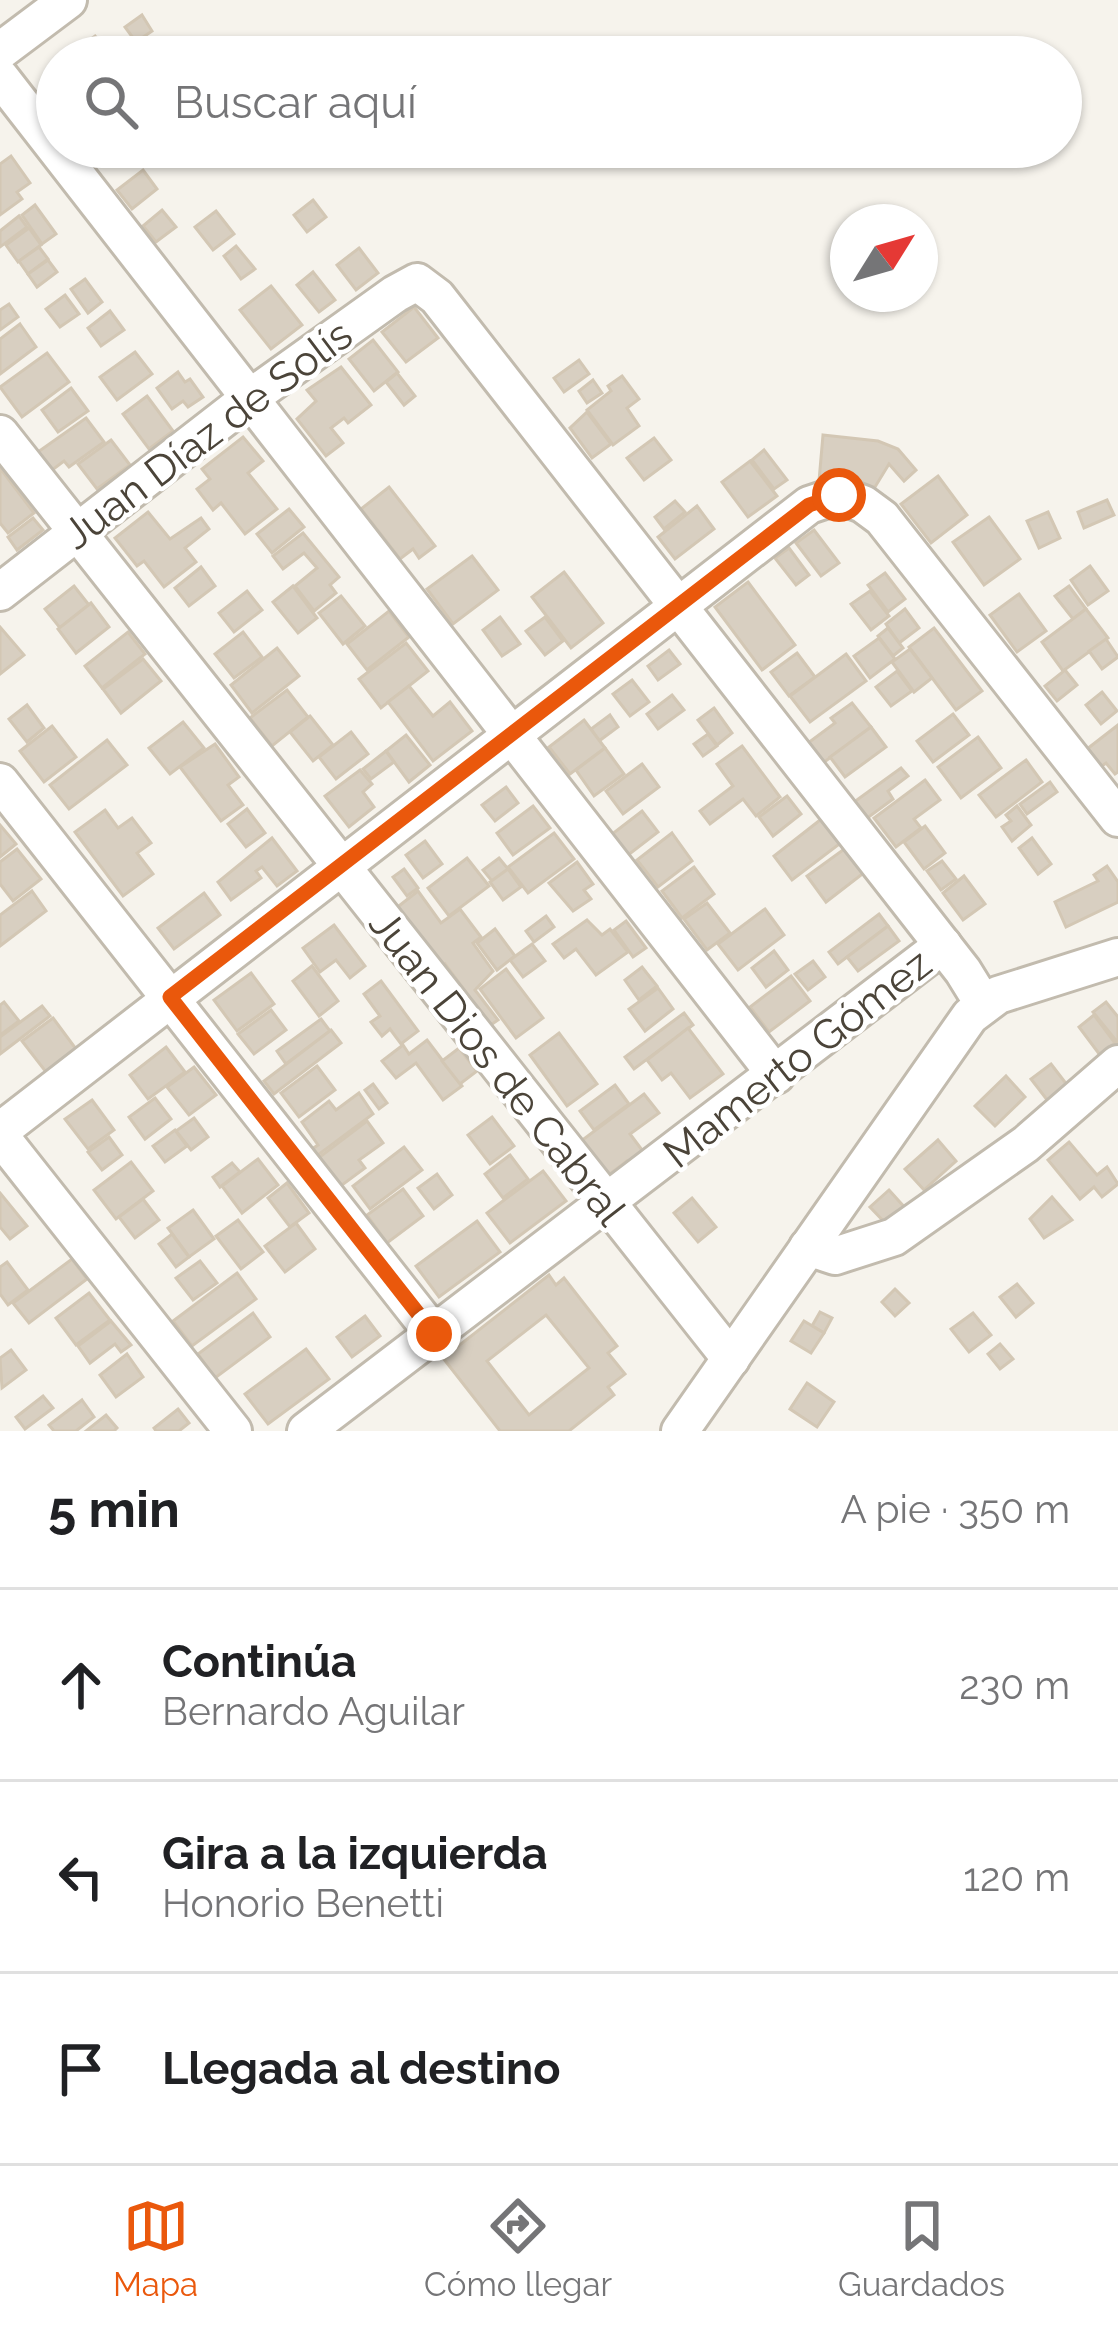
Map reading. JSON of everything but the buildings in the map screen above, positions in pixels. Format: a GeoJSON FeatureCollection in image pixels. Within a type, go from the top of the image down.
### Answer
{"type":"FeatureCollection","features":[{"type":"Feature","properties":{"kind":"street"},"geometry":{"type":"LineString","coordinates":[[0,51],[68,0]]}},
{"type":"Feature","properties":{"kind":"street"},"geometry":{"type":"LineString","coordinates":[[0,77],[36,123]]}},
{"type":"Feature","properties":{"kind":"street"},"geometry":{"type":"LineString","coordinates":[[71,168],[776,1075]]}},
{"type":"Feature","properties":{"kind":"street","name":"Juan Díaz de Solís"},"geometry":{"type":"LineString","coordinates":[[0,592],[251,397],[417,282],[437,297],[678,603]]}},
{"type":"Feature","properties":{"kind":"street","name":"Juan Dios de Cabral"},"geometry":{"type":"LineString","coordinates":[[0,434],[730,1359]]}},
{"type":"Feature","properties":{"kind":"street"},"geometry":{"type":"LineString","coordinates":[[233,1431],[0,1133],[809,505],[839,495],[882,518],[1118,818]]}},
{"type":"Feature","properties":{"kind":"street"},"geometry":{"type":"LineString","coordinates":[[678,603],[943,945],[984,1006]]}},
{"type":"Feature","properties":{"kind":"street"},"geometry":{"type":"LineString","coordinates":[[0,782],[434,1334]]}},
{"type":"Feature","properties":{"kind":"street","name":"Mamerto Gómez"},"geometry":{"type":"LineString","coordinates":[[306,1431],[943,945]]}},
{"type":"Feature","properties":{"kind":"street"},"geometry":{"type":"LineString","coordinates":[[680,1431],[946,1046],[998,995],[1118,957]]}},
{"type":"Feature","properties":{"kind":"street"},"geometry":{"type":"LineString","coordinates":[[808,1247],[836,1256],[894,1238],[1026,1144],[1118,1064]]}},
{"type":"Feature","properties":{"kind":"route"},"geometry":{"type":"LineString","coordinates":[[434,1334],[170,997],[678,603],[809,505],[839,495]]}}]}
